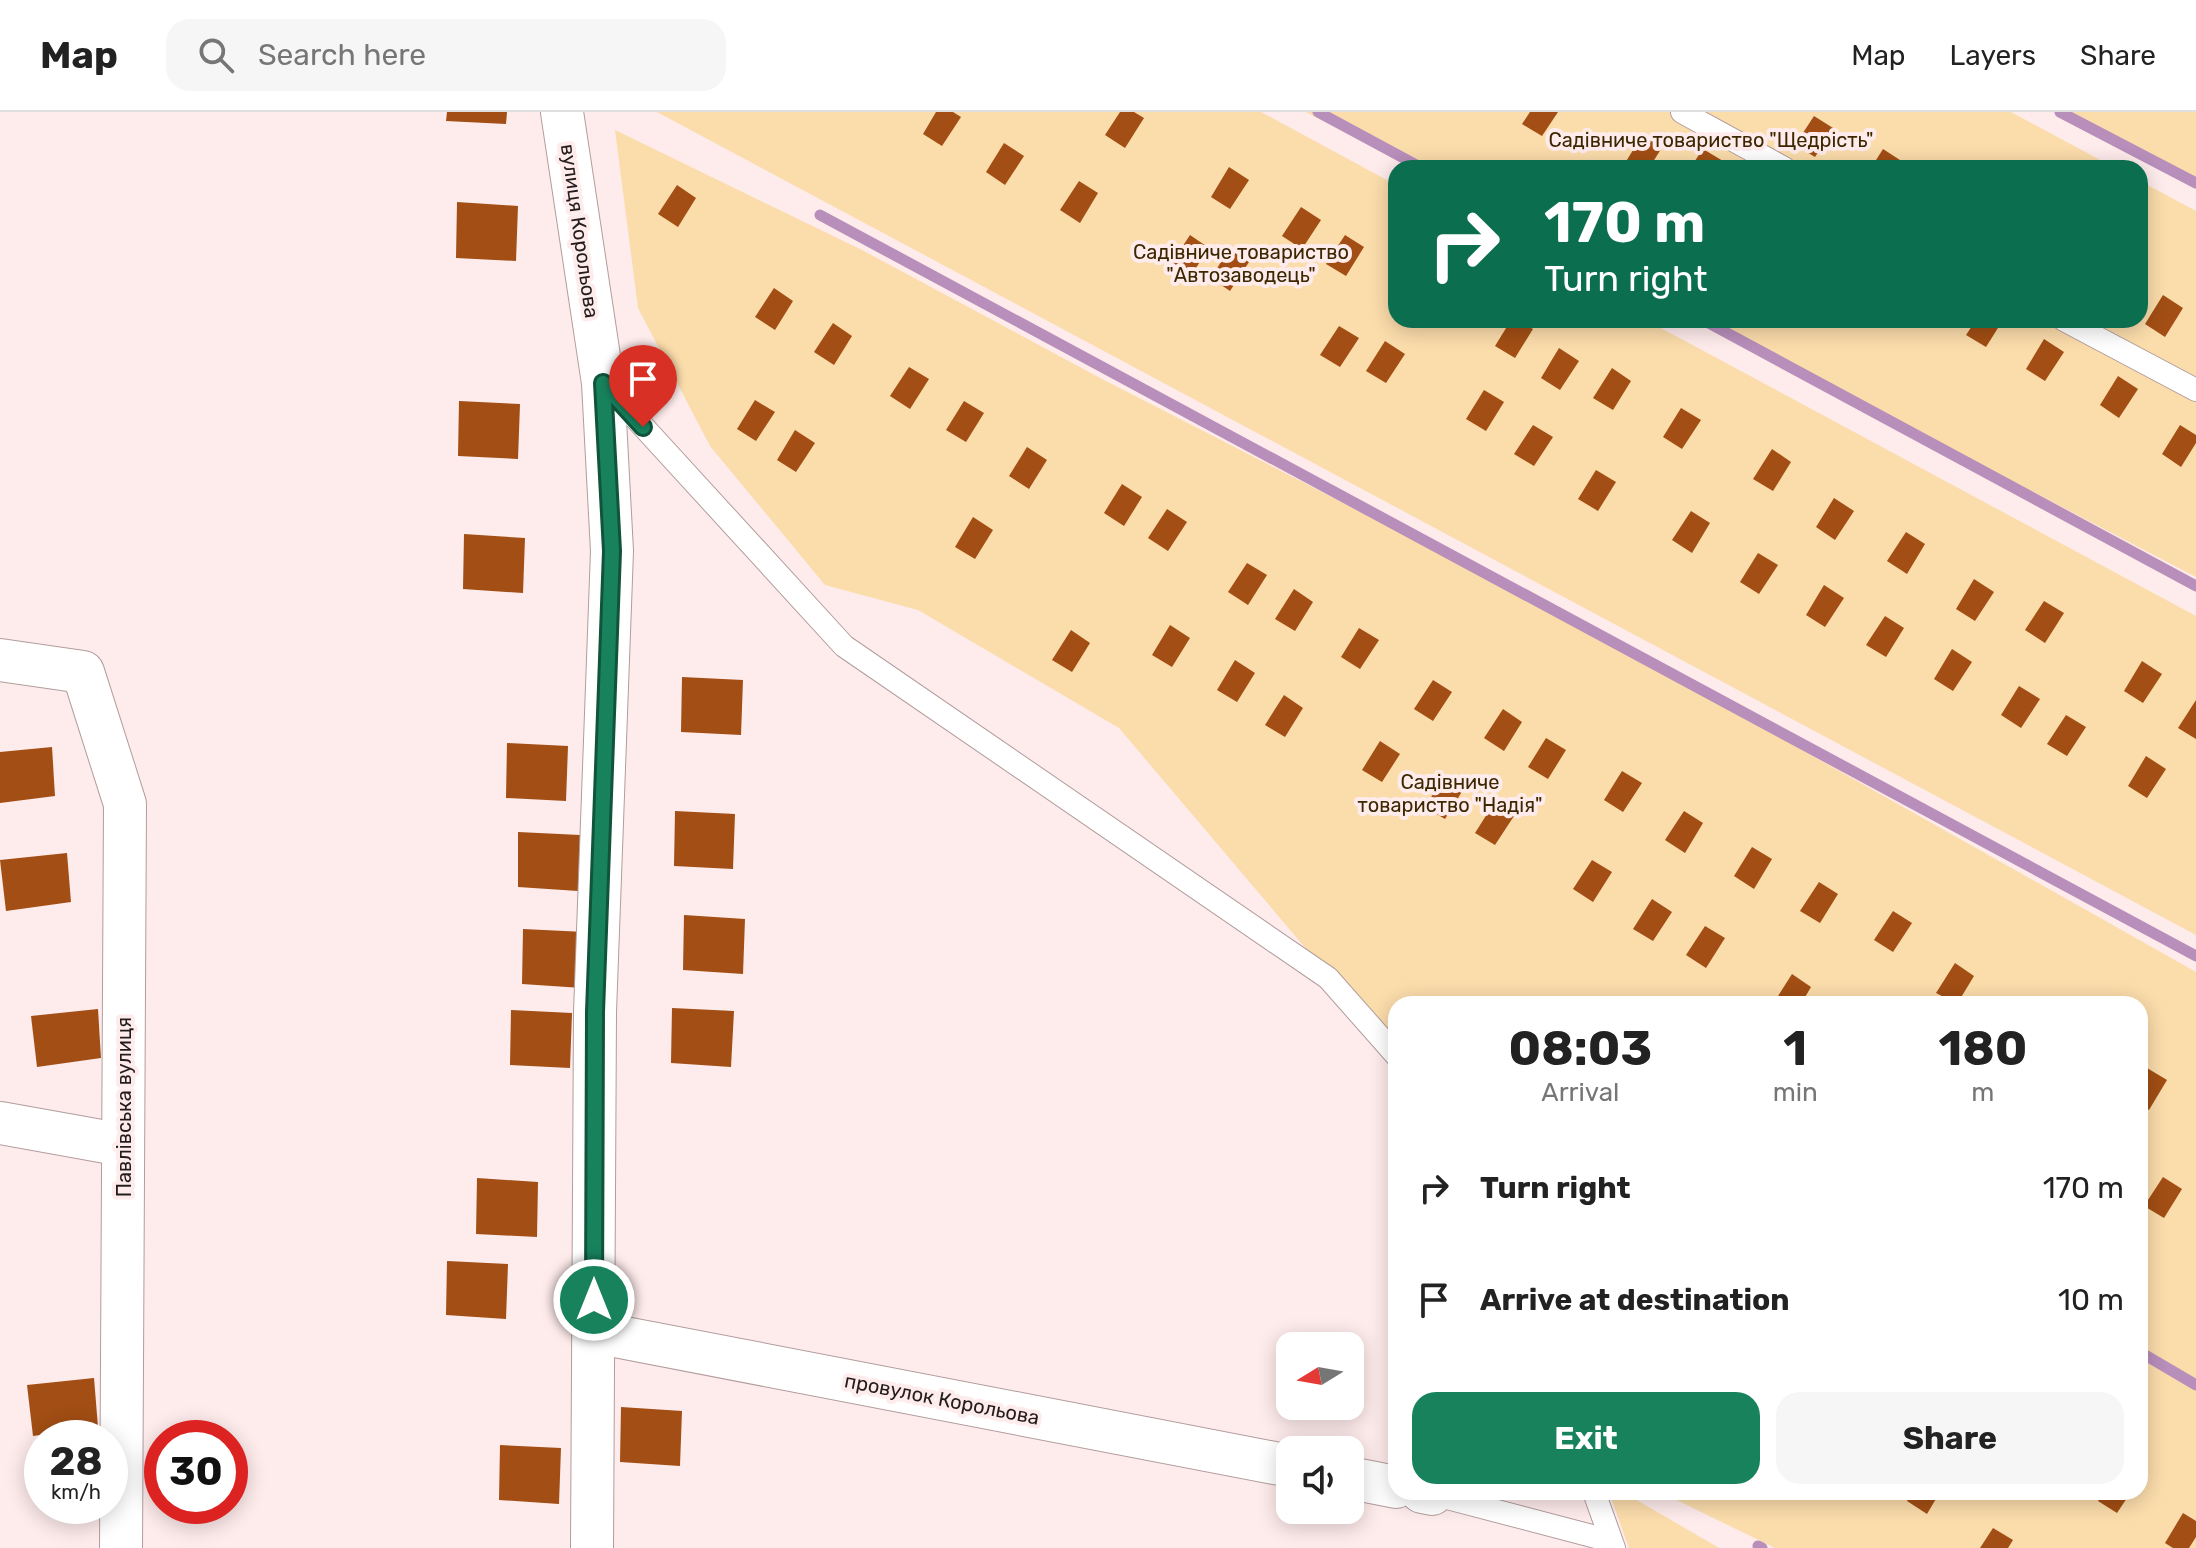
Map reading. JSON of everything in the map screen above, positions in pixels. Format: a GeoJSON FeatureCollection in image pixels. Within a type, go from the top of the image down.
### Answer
{"type":"FeatureCollection","features":[{"type":"Feature","properties":{"kind":"street","name":"вулиця Корольова"},"geometry":{"type":"LineString","coordinates":[[562,112],[603,383],[612,551],[595,1012],[592,1548]]}},
{"type":"Feature","properties":{"kind":"street","name":"Павлівська вулиця"},"geometry":{"type":"LineString","coordinates":[[0,660],[83,672],[125,804],[121,1548]]}},
{"type":"Feature","properties":{"kind":"street"},"geometry":{"type":"LineString","coordinates":[[0,1123],[123,1145]]}},
{"type":"Feature","properties":{"kind":"street","name":"провулок Корольова"},"geometry":{"type":"LineString","coordinates":[[594,1332],[1276,1463]]}},
{"type":"Feature","properties":{"kind":"street"},"geometry":{"type":"LineString","coordinates":[[1364,1481],[1388,1485]]}},
{"type":"Feature","properties":{"kind":"lane"},"geometry":{"type":"LineString","coordinates":[[1682,112],[1769,160]]}},
{"type":"Feature","properties":{"kind":"lane"},"geometry":{"type":"LineString","coordinates":[[2079,328],[2196,390]]}},
{"type":"Feature","properties":{"kind":"lane"},"geometry":{"type":"LineString","coordinates":[[603,383],[844,646],[1328,978],[1388,1046]]}},
{"type":"Feature","properties":{"kind":"lane"},"geometry":{"type":"LineString","coordinates":[[1450,1500],[1613,1544]]}},
{"type":"Feature","properties":{"kind":"lane"},"geometry":{"type":"LineString","coordinates":[[1597,1500],[1613,1544]]}},
{"type":"Feature","properties":{"kind":"green space","name":"Садівниче товариство \"Автозаводець\""},"geometry":{"type":"Polygon","coordinates":[[[657,112],[1261,112],[1388,181],[1388,328],[1661,328],[2196,616],[2196,935],[657,112]]]}},
{"type":"Feature","properties":{"kind":"green space","name":"Садівниче товариство \"Щедрість\""},"geometry":{"type":"Polygon","coordinates":[[[1306,112],[2011,112],[2100,160],[1398,160],[1306,112]]]}},
{"type":"Feature","properties":{"kind":"green space"},"geometry":{"type":"Polygon","coordinates":[[[2058,112],[2196,112],[2196,189],[2058,112]]]}},
{"type":"Feature","properties":{"kind":"green space","name":"Садівниче товариство \"Надія\""},"geometry":{"type":"Polygon","coordinates":[[[615,130],[862,250],[1102,379],[1573,621],[2196,972],[2196,1548],[1775,1548],[1676,1500],[2148,1500],[2148,996],[1388,996],[1388,1046],[1119,728],[918,610],[825,585],[710,446],[638,308],[615,130]]]}},
{"type":"Feature","properties":{"kind":"green space"},"geometry":{"type":"Polygon","coordinates":[[[2148,185],[2196,211],[2196,577],[1719,328],[2148,328],[2148,185]]]}},
{"type":"Feature","properties":{"kind":"green space"},"geometry":{"type":"Polygon","coordinates":[[[1612,1500],[1637,1500],[1719,1548],[1629,1548],[1612,1500]]]}},
{"type":"Feature","properties":{"kind":"building"},"geometry":{"type":"Polygon","coordinates":[[[447,112],[507,112],[506,124],[446,121],[447,112]]]}},
{"type":"Feature","properties":{"kind":"building"},"geometry":{"type":"Polygon","coordinates":[[[936,112],[953,112],[961,117],[942,146],[923,134],[936,112]]]}},
{"type":"Feature","properties":{"kind":"building"},"geometry":{"type":"Polygon","coordinates":[[[1120,112],[1134,112],[1144,118],[1125,148],[1105,135],[1120,112]]]}},
{"type":"Feature","properties":{"kind":"building"},"geometry":{"type":"Polygon","coordinates":[[[1530,112],[1558,112],[1542,136],[1522,124],[1530,112]]]}},
{"type":"Feature","properties":{"kind":"building"},"geometry":{"type":"Polygon","coordinates":[[[1814,116],[1833,128],[1815,157],[1795,145],[1814,116]]]}},
{"type":"Feature","properties":{"kind":"building"},"geometry":{"type":"Polygon","coordinates":[[[1643,134],[1663,146],[1654,160],[1627,160],[1643,134]]]}},
{"type":"Feature","properties":{"kind":"building"},"geometry":{"type":"Polygon","coordinates":[[[1004,143],[1024,156],[1005,185],[986,172],[1004,143]]]}},
{"type":"Feature","properties":{"kind":"building"},"geometry":{"type":"Polygon","coordinates":[[[1703,149],[1721,160],[1695,160],[1703,149]]]}},
{"type":"Feature","properties":{"kind":"building"},"geometry":{"type":"Polygon","coordinates":[[[1883,149],[1900,160],[1876,160],[1883,149]]]}},
{"type":"Feature","properties":{"kind":"building"},"geometry":{"type":"Polygon","coordinates":[[[1229,167],[1249,180],[1230,209],[1211,197],[1229,167]]]}},
{"type":"Feature","properties":{"kind":"building"},"geometry":{"type":"Polygon","coordinates":[[[1079,181],[1098,193],[1080,223],[1060,210],[1079,181]]]}},
{"type":"Feature","properties":{"kind":"building"},"geometry":{"type":"Polygon","coordinates":[[[677,185],[696,198],[678,227],[658,214],[677,185]]]}},
{"type":"Feature","properties":{"kind":"building"},"geometry":{"type":"Polygon","coordinates":[[[457,202],[518,206],[516,261],[456,258],[457,202]]]}},
{"type":"Feature","properties":{"kind":"building"},"geometry":{"type":"Polygon","coordinates":[[[1301,207],[1321,220],[1302,249],[1282,236],[1301,207]]]}},
{"type":"Feature","properties":{"kind":"building"},"geometry":{"type":"Polygon","coordinates":[[[1190,235],[1209,248],[1190,277],[1171,264],[1190,235]]]}},
{"type":"Feature","properties":{"kind":"building"},"geometry":{"type":"Polygon","coordinates":[[[1345,235],[1364,247],[1346,276],[1326,264],[1345,235]]]}},
{"type":"Feature","properties":{"kind":"building"},"geometry":{"type":"Polygon","coordinates":[[[1229,249],[1249,262],[1230,291],[1211,278],[1229,249]]]}},
{"type":"Feature","properties":{"kind":"building"},"geometry":{"type":"Polygon","coordinates":[[[774,288],[793,301],[775,330],[755,317],[774,288]]]}},
{"type":"Feature","properties":{"kind":"building"},"geometry":{"type":"Polygon","coordinates":[[[2163,295],[2183,308],[2165,337],[2148,326],[2148,319],[2163,295]]]}},
{"type":"Feature","properties":{"kind":"building"},"geometry":{"type":"Polygon","coordinates":[[[833,323],[852,336],[834,365],[814,352],[833,323]]]}},
{"type":"Feature","properties":{"kind":"building"},"geometry":{"type":"Polygon","coordinates":[[[1339,326],[1359,338],[1340,367],[1320,355],[1339,326]]]}},
{"type":"Feature","properties":{"kind":"building"},"geometry":{"type":"Polygon","coordinates":[[[1506,328],[1533,329],[1515,358],[1495,346],[1506,328]]]}},
{"type":"Feature","properties":{"kind":"building"},"geometry":{"type":"Polygon","coordinates":[[[1971,328],[1998,328],[1986,347],[1966,335],[1971,328]]]}},
{"type":"Feature","properties":{"kind":"building"},"geometry":{"type":"Polygon","coordinates":[[[2044,339],[2064,352],[2045,381],[2026,369],[2044,339]]]}},
{"type":"Feature","properties":{"kind":"building"},"geometry":{"type":"Polygon","coordinates":[[[1385,341],[1405,354],[1386,383],[1366,371],[1385,341]]]}},
{"type":"Feature","properties":{"kind":"building"},"geometry":{"type":"Polygon","coordinates":[[[1559,348],[1579,361],[1560,390],[1541,378],[1559,348]]]}},
{"type":"Feature","properties":{"kind":"building"},"geometry":{"type":"Polygon","coordinates":[[[909,367],[929,379],[910,409],[890,396],[909,367]]]}},
{"type":"Feature","properties":{"kind":"building"},"geometry":{"type":"Polygon","coordinates":[[[1612,368],[1631,381],[1613,410],[1593,398],[1612,368]]]}},
{"type":"Feature","properties":{"kind":"building"},"geometry":{"type":"Polygon","coordinates":[[[2118,376],[2138,389],[2119,418],[2100,405],[2118,376]]]}},
{"type":"Feature","properties":{"kind":"building"},"geometry":{"type":"Polygon","coordinates":[[[1484,390],[1504,402],[1486,431],[1466,419],[1484,390]]]}},
{"type":"Feature","properties":{"kind":"building"},"geometry":{"type":"Polygon","coordinates":[[[755,400],[775,412],[756,441],[737,429],[755,400]]]}},
{"type":"Feature","properties":{"kind":"building"},"geometry":{"type":"Polygon","coordinates":[[[459,401],[520,404],[518,459],[458,456],[459,401]]]}},
{"type":"Feature","properties":{"kind":"building"},"geometry":{"type":"Polygon","coordinates":[[[964,401],[984,413],[966,442],[946,430],[964,401]]]}},
{"type":"Feature","properties":{"kind":"building"},"geometry":{"type":"Polygon","coordinates":[[[1681,408],[1701,420],[1682,449],[1663,437],[1681,408]]]}},
{"type":"Feature","properties":{"kind":"building"},"geometry":{"type":"Polygon","coordinates":[[[1533,425],[1553,437],[1534,466],[1514,454],[1533,425]]]}},
{"type":"Feature","properties":{"kind":"building"},"geometry":{"type":"Polygon","coordinates":[[[2180,425],[2196,435],[2196,443],[2181,467],[2162,454],[2180,425]]]}},
{"type":"Feature","properties":{"kind":"building"},"geometry":{"type":"Polygon","coordinates":[[[795,430],[815,443],[796,472],[777,460],[795,430]]]}},
{"type":"Feature","properties":{"kind":"building"},"geometry":{"type":"Polygon","coordinates":[[[1027,447],[1047,460],[1029,489],[1009,476],[1027,447]]]}},
{"type":"Feature","properties":{"kind":"building"},"geometry":{"type":"Polygon","coordinates":[[[1772,449],[1791,462],[1773,491],[1753,479],[1772,449]]]}},
{"type":"Feature","properties":{"kind":"building"},"geometry":{"type":"Polygon","coordinates":[[[1596,470],[1616,482],[1598,511],[1578,499],[1596,470]]]}},
{"type":"Feature","properties":{"kind":"building"},"geometry":{"type":"Polygon","coordinates":[[[1122,484],[1142,497],[1124,526],[1104,513],[1122,484]]]}},
{"type":"Feature","properties":{"kind":"building"},"geometry":{"type":"Polygon","coordinates":[[[1834,498],[1854,511],[1835,540],[1816,527],[1834,498]]]}},
{"type":"Feature","properties":{"kind":"building"},"geometry":{"type":"Polygon","coordinates":[[[1167,509],[1187,522],[1168,551],[1148,538],[1167,509]]]}},
{"type":"Feature","properties":{"kind":"building"},"geometry":{"type":"Polygon","coordinates":[[[1691,511],[1710,523],[1692,553],[1672,540],[1691,511]]]}},
{"type":"Feature","properties":{"kind":"building"},"geometry":{"type":"Polygon","coordinates":[[[973,517],[993,530],[975,559],[955,547],[973,517]]]}},
{"type":"Feature","properties":{"kind":"building"},"geometry":{"type":"Polygon","coordinates":[[[1906,532],[1925,544],[1907,574],[1887,561],[1906,532]]]}},
{"type":"Feature","properties":{"kind":"building"},"geometry":{"type":"Polygon","coordinates":[[[464,534],[525,538],[523,593],[463,589],[464,534]]]}},
{"type":"Feature","properties":{"kind":"building"},"geometry":{"type":"Polygon","coordinates":[[[1758,553],[1778,565],[1759,594],[1740,582],[1758,553]]]}},
{"type":"Feature","properties":{"kind":"building"},"geometry":{"type":"Polygon","coordinates":[[[1247,563],[1267,575],[1248,605],[1228,592],[1247,563]]]}},
{"type":"Feature","properties":{"kind":"building"},"geometry":{"type":"Polygon","coordinates":[[[1974,579],[1994,592],[1975,621],[1956,609],[1974,579]]]}},
{"type":"Feature","properties":{"kind":"building"},"geometry":{"type":"Polygon","coordinates":[[[1824,585],[1844,598],[1825,627],[1806,615],[1824,585]]]}},
{"type":"Feature","properties":{"kind":"building"},"geometry":{"type":"Polygon","coordinates":[[[1294,589],[1313,602],[1295,631],[1275,619],[1294,589]]]}},
{"type":"Feature","properties":{"kind":"building"},"geometry":{"type":"Polygon","coordinates":[[[2044,601],[2064,613],[2045,643],[2025,630],[2044,601]]]}},
{"type":"Feature","properties":{"kind":"building"},"geometry":{"type":"Polygon","coordinates":[[[1885,616],[1904,628],[1886,657],[1866,645],[1885,616]]]}},
{"type":"Feature","properties":{"kind":"building"},"geometry":{"type":"Polygon","coordinates":[[[1170,625],[1190,638],[1172,667],[1152,655],[1170,625]]]}},
{"type":"Feature","properties":{"kind":"building"},"geometry":{"type":"Polygon","coordinates":[[[1359,628],[1379,640],[1360,669],[1341,657],[1359,628]]]}},
{"type":"Feature","properties":{"kind":"building"},"geometry":{"type":"Polygon","coordinates":[[[1071,630],[1090,643],[1072,672],[1052,660],[1071,630]]]}},
{"type":"Feature","properties":{"kind":"building"},"geometry":{"type":"Polygon","coordinates":[[[1952,649],[1972,662],[1953,691],[1934,679],[1952,649]]]}},
{"type":"Feature","properties":{"kind":"building"},"geometry":{"type":"Polygon","coordinates":[[[1235,660],[1255,673],[1237,702],[1217,690],[1235,660]]]}},
{"type":"Feature","properties":{"kind":"building"},"geometry":{"type":"Polygon","coordinates":[[[2142,661],[2162,674],[2143,703],[2124,691],[2142,661]]]}},
{"type":"Feature","properties":{"kind":"building"},"geometry":{"type":"Polygon","coordinates":[[[682,677],[743,680],[741,735],[681,732],[682,677]]]}},
{"type":"Feature","properties":{"kind":"building"},"geometry":{"type":"Polygon","coordinates":[[[1433,680],[1452,692],[1433,721],[1414,709],[1433,680]]]}},
{"type":"Feature","properties":{"kind":"building"},"geometry":{"type":"Polygon","coordinates":[[[2019,686],[2040,699],[2021,728],[2001,715],[2019,686]]]}},
{"type":"Feature","properties":{"kind":"building"},"geometry":{"type":"Polygon","coordinates":[[[1284,695],[1303,708],[1285,737],[1265,725],[1284,695]]]}},
{"type":"Feature","properties":{"kind":"building"},"geometry":{"type":"Polygon","coordinates":[[[2196,700],[2196,739],[2178,728],[2196,700]]]}},
{"type":"Feature","properties":{"kind":"building"},"geometry":{"type":"Polygon","coordinates":[[[1503,709],[1522,722],[1504,751],[1484,738],[1503,709]]]}},
{"type":"Feature","properties":{"kind":"building"},"geometry":{"type":"Polygon","coordinates":[[[2066,715],[2086,727],[2067,756],[2047,744],[2066,715]]]}},
{"type":"Feature","properties":{"kind":"building"},"geometry":{"type":"Polygon","coordinates":[[[1546,738],[1566,750],[1548,779],[1528,767],[1546,738]]]}},
{"type":"Feature","properties":{"kind":"building"},"geometry":{"type":"Polygon","coordinates":[[[1380,741],[1400,754],[1382,782],[1362,770],[1380,741]]]}},
{"type":"Feature","properties":{"kind":"building"},"geometry":{"type":"Polygon","coordinates":[[[507,743],[568,746],[566,801],[506,798],[507,743]]]}},
{"type":"Feature","properties":{"kind":"building"},"geometry":{"type":"Polygon","coordinates":[[[52,747],[55,796],[0,803],[0,752],[52,747]]]}},
{"type":"Feature","properties":{"kind":"building"},"geometry":{"type":"Polygon","coordinates":[[[2146,756],[2166,769],[2147,798],[2128,786],[2146,756]]]}},
{"type":"Feature","properties":{"kind":"building"},"geometry":{"type":"Polygon","coordinates":[[[1622,771],[1642,783],[1623,812],[1604,800],[1622,771]]]}},
{"type":"Feature","properties":{"kind":"building"},"geometry":{"type":"Polygon","coordinates":[[[1443,778],[1463,790],[1445,819],[1425,807],[1443,778]]]}},
{"type":"Feature","properties":{"kind":"building"},"geometry":{"type":"Polygon","coordinates":[[[1494,803],[1514,816],[1495,845],[1475,833],[1494,803]]]}},
{"type":"Feature","properties":{"kind":"building"},"geometry":{"type":"Polygon","coordinates":[[[675,811],[735,814],[733,869],[674,866],[675,811]]]}},
{"type":"Feature","properties":{"kind":"building"},"geometry":{"type":"Polygon","coordinates":[[[1684,811],[1703,823],[1685,853],[1665,840],[1684,811]]]}},
{"type":"Feature","properties":{"kind":"building"},"geometry":{"type":"Polygon","coordinates":[[[518,832],[580,835],[578,891],[518,887],[518,832]]]}},
{"type":"Feature","properties":{"kind":"building"},"geometry":{"type":"Polygon","coordinates":[[[1752,847],[1772,859],[1754,889],[1734,876],[1752,847]]]}},
{"type":"Feature","properties":{"kind":"building"},"geometry":{"type":"Polygon","coordinates":[[[67,853],[71,902],[6,911],[0,860],[67,853]]]}},
{"type":"Feature","properties":{"kind":"building"},"geometry":{"type":"Polygon","coordinates":[[[1592,860],[1612,872],[1593,902],[1573,889],[1592,860]]]}},
{"type":"Feature","properties":{"kind":"building"},"geometry":{"type":"Polygon","coordinates":[[[1819,882],[1838,894],[1820,923],[1800,911],[1819,882]]]}},
{"type":"Feature","properties":{"kind":"building"},"geometry":{"type":"Polygon","coordinates":[[[1652,899],[1672,912],[1653,941],[1633,929],[1652,899]]]}},
{"type":"Feature","properties":{"kind":"building"},"geometry":{"type":"Polygon","coordinates":[[[1893,911],[1912,923],[1893,952],[1874,940],[1893,911]]]}},
{"type":"Feature","properties":{"kind":"building"},"geometry":{"type":"Polygon","coordinates":[[[684,915],[745,919],[743,974],[683,970],[684,915]]]}},
{"type":"Feature","properties":{"kind":"building"},"geometry":{"type":"Polygon","coordinates":[[[1705,926],[1725,938],[1706,968],[1686,955],[1705,926]]]}},
{"type":"Feature","properties":{"kind":"building"},"geometry":{"type":"Polygon","coordinates":[[[523,929],[585,932],[582,988],[522,984],[523,929]]]}},
{"type":"Feature","properties":{"kind":"building"},"geometry":{"type":"Polygon","coordinates":[[[1955,963],[1974,976],[1962,996],[1936,993],[1955,963]]]}},
{"type":"Feature","properties":{"kind":"building"},"geometry":{"type":"Polygon","coordinates":[[[1792,974],[1811,987],[1806,996],[1778,996],[1792,974]]]}},
{"type":"Feature","properties":{"kind":"building"},"geometry":{"type":"Polygon","coordinates":[[[672,1008],[734,1011],[731,1067],[671,1063],[672,1008]]]}},
{"type":"Feature","properties":{"kind":"building"},"geometry":{"type":"Polygon","coordinates":[[[98,1009],[101,1058],[37,1067],[31,1016],[98,1009]]]}},
{"type":"Feature","properties":{"kind":"building"},"geometry":{"type":"Polygon","coordinates":[[[511,1010],[572,1013],[570,1068],[510,1065],[511,1010]]]}},
{"type":"Feature","properties":{"kind":"building"},"geometry":{"type":"Polygon","coordinates":[[[2148,1069],[2167,1080],[2148,1109],[2148,1069]]]}},
{"type":"Feature","properties":{"kind":"building"},"geometry":{"type":"Polygon","coordinates":[[[2163,1177],[2182,1189],[2164,1218],[2148,1208],[2148,1200],[2163,1177]]]}},
{"type":"Feature","properties":{"kind":"building"},"geometry":{"type":"Polygon","coordinates":[[[477,1178],[538,1182],[537,1237],[476,1234],[477,1178]]]}},
{"type":"Feature","properties":{"kind":"building"},"geometry":{"type":"Polygon","coordinates":[[[447,1261],[508,1264],[506,1319],[446,1315],[447,1261]]]}},
{"type":"Feature","properties":{"kind":"building"},"geometry":{"type":"Polygon","coordinates":[[[94,1378],[97,1420],[31,1420],[27,1385],[94,1378]]]}},
{"type":"Feature","properties":{"kind":"building"},"geometry":{"type":"Polygon","coordinates":[[[621,1407],[682,1411],[680,1466],[620,1462],[621,1407]]]}},
{"type":"Feature","properties":{"kind":"building"},"geometry":{"type":"Polygon","coordinates":[[[500,1445],[561,1448],[559,1504],[499,1500],[500,1445]]]}},
{"type":"Feature","properties":{"kind":"building"},"geometry":{"type":"Polygon","coordinates":[[[1908,1500],[1935,1500],[1927,1514],[1908,1500]]]}},
{"type":"Feature","properties":{"kind":"building"},"geometry":{"type":"Polygon","coordinates":[[[2099,1500],[2126,1500],[2117,1513],[2099,1500]]]}},
{"type":"Feature","properties":{"kind":"building"},"geometry":{"type":"Polygon","coordinates":[[[2183,1513],[2196,1521],[2196,1537],[2189,1548],[2173,1548],[2165,1543],[2183,1513]]]}},
{"type":"Feature","properties":{"kind":"building"},"geometry":{"type":"Polygon","coordinates":[[[1993,1528],[2013,1540],[2008,1548],[1980,1548],[1993,1528]]]}},
{"type":"Feature","properties":{"kind":"waterway"},"geometry":{"type":"LineString","coordinates":[[1318,112],[1407,160]]}},
{"type":"Feature","properties":{"kind":"waterway"},"geometry":{"type":"LineString","coordinates":[[2060,112],[2196,183]]}},
{"type":"Feature","properties":{"kind":"waterway"},"geometry":{"type":"LineString","coordinates":[[820,215],[2196,956]]}},
{"type":"Feature","properties":{"kind":"waterway"},"geometry":{"type":"LineString","coordinates":[[1718,328],[2196,586]]}},
{"type":"Feature","properties":{"kind":"waterway"},"geometry":{"type":"LineString","coordinates":[[2148,1357],[2196,1385]]}},
{"type":"Feature","properties":{"kind":"waterway"},"geometry":{"type":"LineString","coordinates":[[1758,1546],[1762,1548]]}},
{"type":"Feature","properties":{"kind":"route"},"geometry":{"type":"LineString","coordinates":[[594,1300],[595,1012],[612,551],[603,383],[643,427]]}}]}
